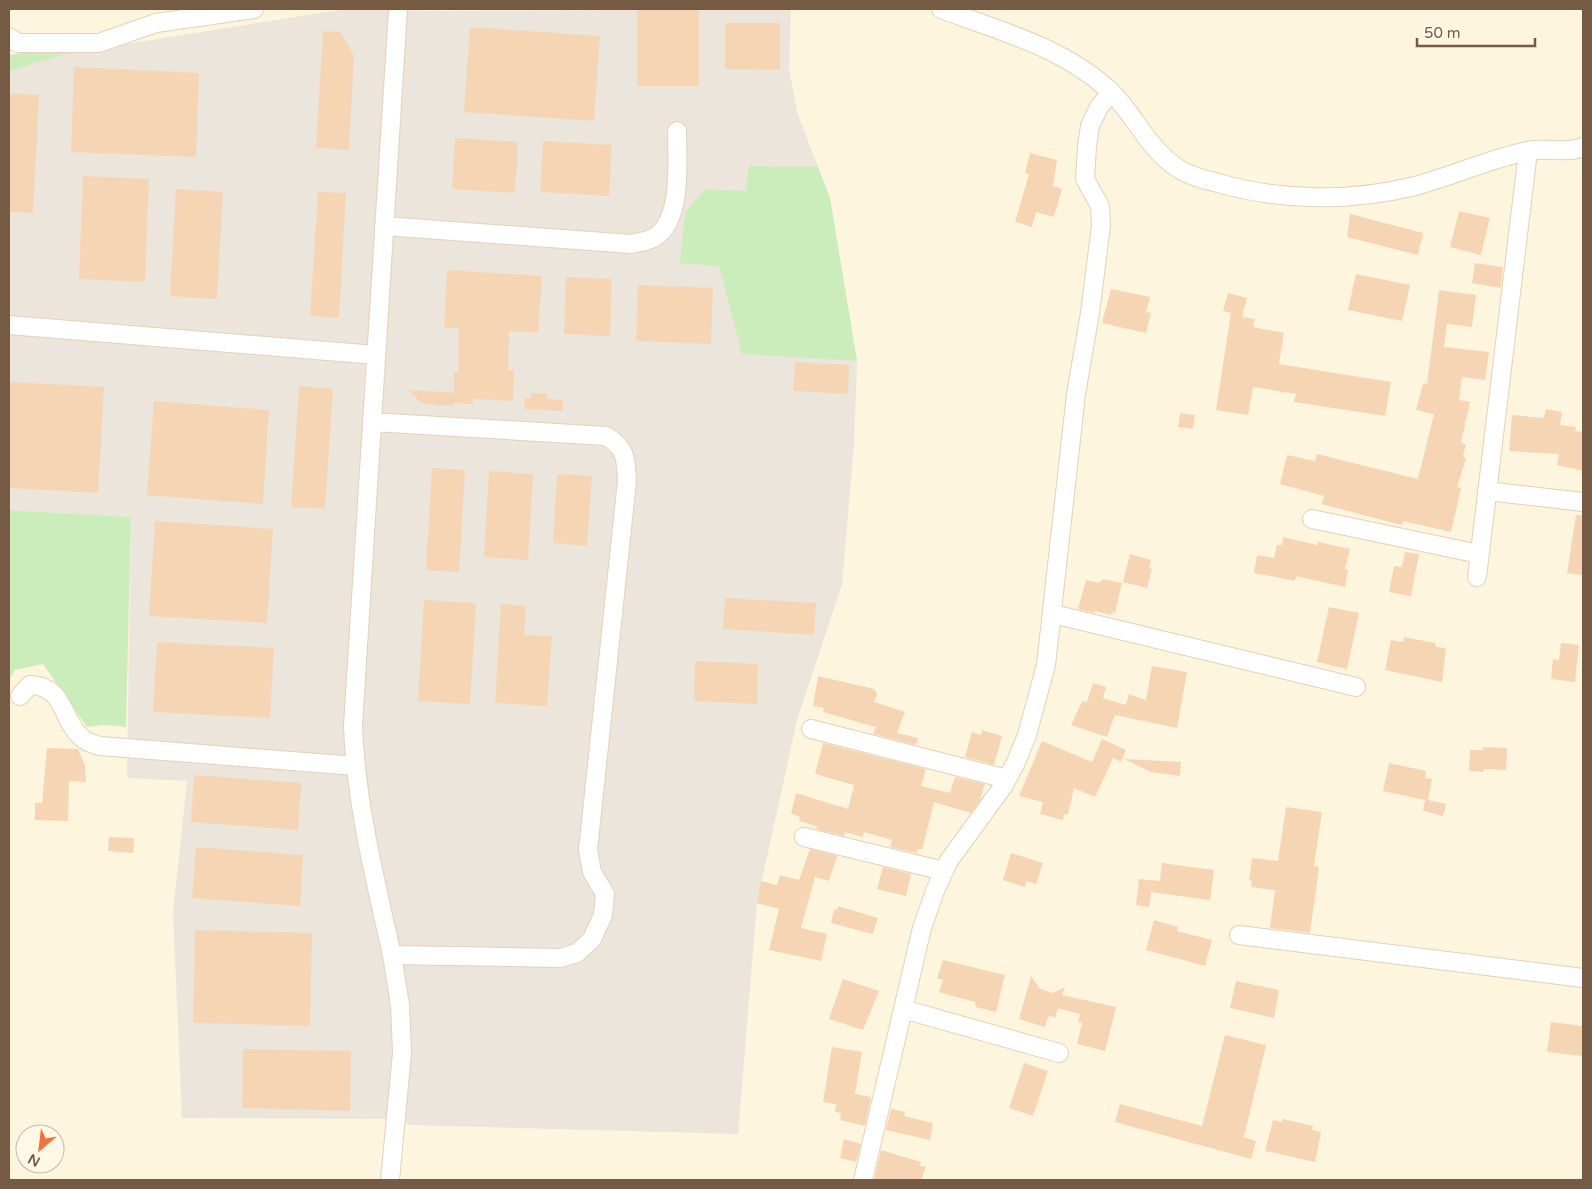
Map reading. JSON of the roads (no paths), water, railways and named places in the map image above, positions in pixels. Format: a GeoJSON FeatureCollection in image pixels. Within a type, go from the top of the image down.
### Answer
{"type":"FeatureCollection","features":[{"type":"Feature","properties":{"kind":"street"},"geometry":{"type":"LineString","coordinates":[[9,37],[18,43],[99,44],[156,24],[254,9]]}},
{"type":"Feature","properties":{"kind":"street"},"geometry":{"type":"LineString","coordinates":[[390,1180],[402,1053],[400,1005],[392,955],[362,817],[354,766],[353,726],[398,9]]}},
{"type":"Feature","properties":{"kind":"street"},"geometry":{"type":"LineString","coordinates":[[941,9],[1052,50],[1080,66],[1111,92],[1155,149],[1178,169],[1200,178],[1239,189],[1281,196],[1348,197],[1415,186],[1528,151],[1583,147]]}},
{"type":"Feature","properties":{"kind":"street"},"geometry":{"type":"LineString","coordinates":[[863,1180],[922,928],[944,871],[1007,779],[1027,735],[1046,665],[1076,394],[1090,312],[1101,225],[1100,206],[1085,179],[1087,146],[1090,126],[1099,107],[1111,92]]}},
{"type":"Feature","properties":{"kind":"street"},"geometry":{"type":"LineString","coordinates":[[384,226],[631,244],[647,241],[660,233],[669,218],[675,200],[677,131]]}},
{"type":"Feature","properties":{"kind":"street"},"geometry":{"type":"LineString","coordinates":[[1477,576],[1528,151]]}},
{"type":"Feature","properties":{"kind":"street"},"geometry":{"type":"LineString","coordinates":[[9,325],[376,355]]}},
{"type":"Feature","properties":{"kind":"street"},"geometry":{"type":"LineString","coordinates":[[372,422],[606,436],[619,444],[626,462],[627,481],[588,850],[592,872],[604,894],[603,915],[592,938],[577,953],[560,958],[392,955]]}},
{"type":"Feature","properties":{"kind":"street"},"geometry":{"type":"LineString","coordinates":[[1487,491],[1583,502]]}},
{"type":"Feature","properties":{"kind":"street"},"geometry":{"type":"LineString","coordinates":[[1312,519],[1479,554]]}},
{"type":"Feature","properties":{"kind":"street"},"geometry":{"type":"LineString","coordinates":[[1053,614],[1356,686]]}},
{"type":"Feature","properties":{"kind":"street"},"geometry":{"type":"LineString","coordinates":[[20,696],[30,685],[42,685],[51,691],[81,738],[100,746],[354,766]]}},
{"type":"Feature","properties":{"kind":"street"},"geometry":{"type":"LineString","coordinates":[[811,729],[1007,779]]}},
{"type":"Feature","properties":{"kind":"street"},"geometry":{"type":"LineString","coordinates":[[804,837],[944,871]]}},
{"type":"Feature","properties":{"kind":"street"},"geometry":{"type":"LineString","coordinates":[[1239,935],[1583,978]]}},
{"type":"Feature","properties":{"kind":"street"},"geometry":{"type":"LineString","coordinates":[[903,1009],[1059,1054]]}}]}
